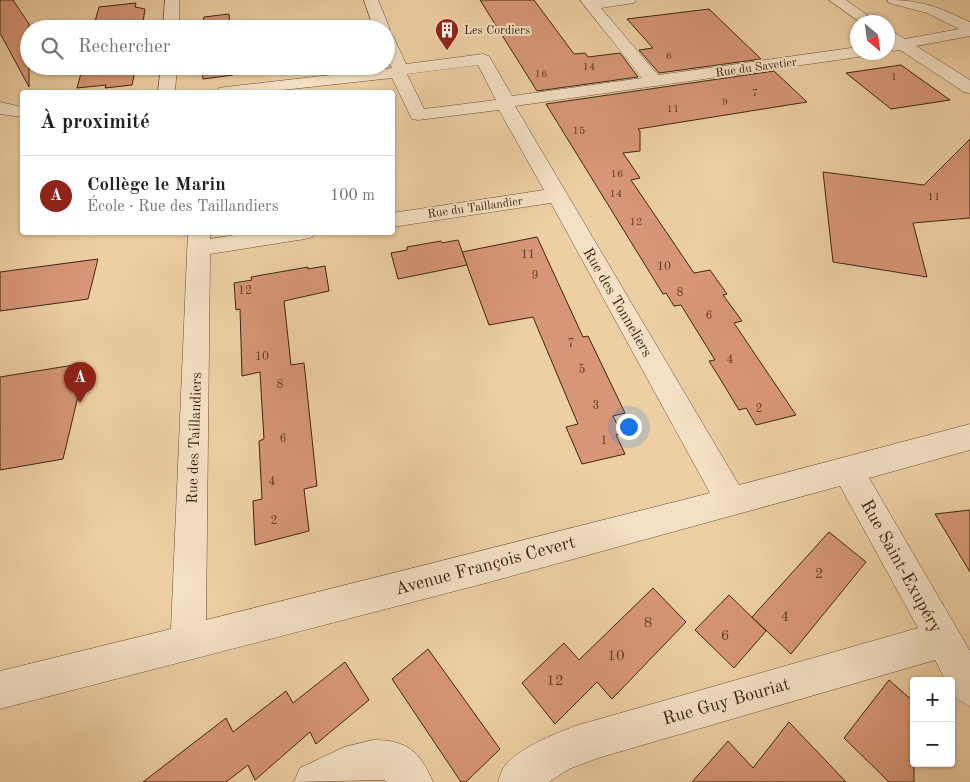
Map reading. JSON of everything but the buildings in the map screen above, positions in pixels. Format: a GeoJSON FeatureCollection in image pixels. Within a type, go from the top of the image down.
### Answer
{"type":"FeatureCollection","features":[{"type":"Feature","properties":{"kind":"street"},"geometry":{"type":"LineString","coordinates":[[171,20],[172,0]]}},
{"type":"Feature","properties":{"kind":"street"},"geometry":{"type":"LineString","coordinates":[[371,0],[379,20]]}},
{"type":"Feature","properties":{"kind":"street"},"geometry":{"type":"LineString","coordinates":[[590,2],[629,0]]}},
{"type":"Feature","properties":{"kind":"street"},"geometry":{"type":"LineString","coordinates":[[836,0],[858,15]]}},
{"type":"Feature","properties":{"kind":"street"},"geometry":{"type":"LineString","coordinates":[[894,0],[927,5],[969,27]]}},
{"type":"Feature","properties":{"kind":"street"},"geometry":{"type":"LineString","coordinates":[[590,2],[654,82]]}},
{"type":"Feature","properties":{"kind":"street"},"geometry":{"type":"LineString","coordinates":[[895,46],[969,27]]}},
{"type":"Feature","properties":{"kind":"street"},"geometry":{"type":"LineString","coordinates":[[895,46],[970,88]]}},
{"type":"Feature","properties":{"kind":"street","name":"Rue du Savetier"},"geometry":{"type":"LineString","coordinates":[[400,71],[418,115],[850,53]]}},
{"type":"Feature","properties":{"kind":"street","name":"Rue des Tonneliers"},"geometry":{"type":"LineString","coordinates":[[400,71],[483,59],[504,103],[512,113],[731,501]]}},
{"type":"Feature","properties":{"kind":"street"},"geometry":{"type":"LineString","coordinates":[[395,60],[400,71],[395,72]]}},
{"type":"Feature","properties":{"kind":"street"},"geometry":{"type":"LineString","coordinates":[[167,90],[168,75]]}},
{"type":"Feature","properties":{"kind":"street"},"geometry":{"type":"LineString","coordinates":[[242,90],[365,75]]}},
{"type":"Feature","properties":{"kind":"street"},"geometry":{"type":"LineString","coordinates":[[0,107],[6,110],[20,112]]}},
{"type":"Feature","properties":{"kind":"street","name":"Rue du Taillandier"},"geometry":{"type":"LineString","coordinates":[[395,220],[558,195]]}},
{"type":"Feature","properties":{"kind":"street"},"geometry":{"type":"LineString","coordinates":[[199,240],[265,235]]}},
{"type":"Feature","properties":{"kind":"street","name":"Rue des Taillandiers"},"geometry":{"type":"LineString","coordinates":[[188,643],[199,240]]}},
{"type":"Feature","properties":{"kind":"street","name":"Avenue François Cevert"},"geometry":{"type":"LineString","coordinates":[[0,690],[188,643],[848,471],[970,437]]}},
{"type":"Feature","properties":{"kind":"street","name":"Rue Saint-Exupéry"},"geometry":{"type":"LineString","coordinates":[[848,471],[970,687]]}},
{"type":"Feature","properties":{"kind":"street","name":"Rue Guy Bouriat"},"geometry":{"type":"LineString","coordinates":[[518,782],[536,765],[564,749],[944,640]]}},
{"type":"Feature","properties":{"kind":"street"},"geometry":{"type":"LineString","coordinates":[[314,782],[341,767],[374,759],[396,761],[413,782]]}},
{"type":"Feature","properties":{"kind":"place","name":"Les Cordiers"},"geometry":{"type":"Point","coordinates":[447,51]}},
{"type":"Feature","properties":{"kind":"place","name":"Collège le Marin"},"geometry":{"type":"Point","coordinates":[80,403]}}]}
